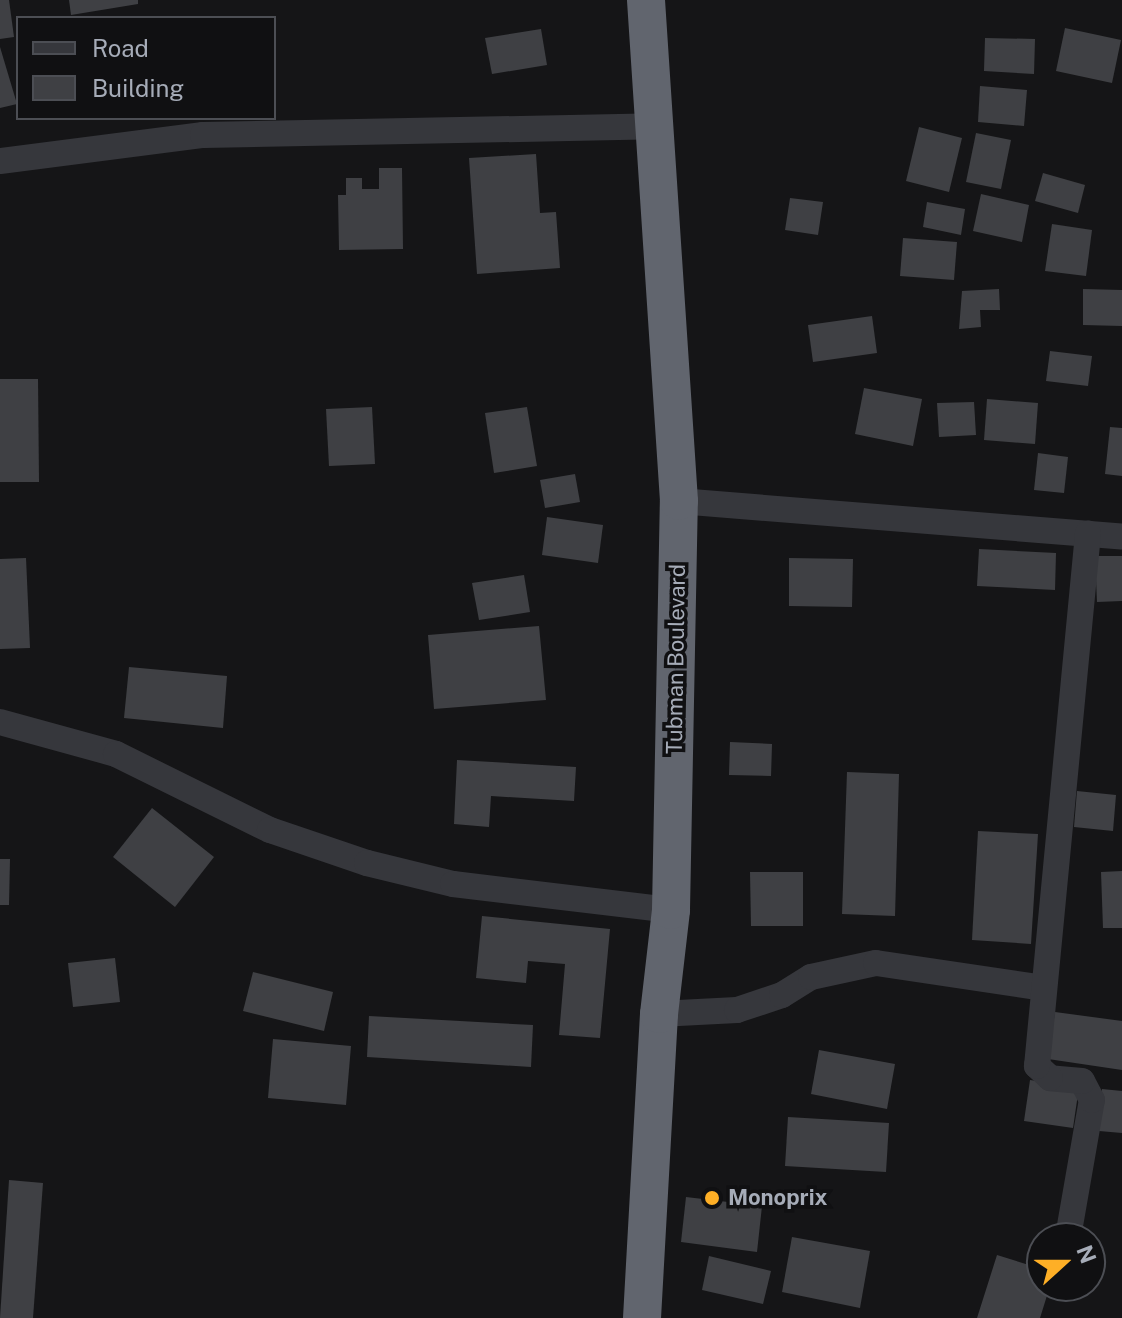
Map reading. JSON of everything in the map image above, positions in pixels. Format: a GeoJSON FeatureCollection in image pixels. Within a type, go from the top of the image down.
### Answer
{"type":"FeatureCollection","features":[{"type":"Feature","properties":{"kind":"highway","name":"Tubman Boulevard"},"geometry":{"type":"LineString","coordinates":[[642,1318],[659,1014],[671,910],[679,501],[646,0]]}},
{"type":"Feature","properties":{"kind":"street"},"geometry":{"type":"LineString","coordinates":[[0,161],[203,135],[656,126]]}},
{"type":"Feature","properties":{"kind":"street"},"geometry":{"type":"LineString","coordinates":[[679,501],[1122,537]]}},
{"type":"Feature","properties":{"kind":"street"},"geometry":{"type":"LineString","coordinates":[[1071,1222],[1092,1100],[1082,1081],[1050,1078],[1037,1066],[1068,774],[1088,533]]}},
{"type":"Feature","properties":{"kind":"street"},"geometry":{"type":"LineString","coordinates":[[0,722],[116,754],[270,830],[367,863],[453,884],[671,910]]}},
{"type":"Feature","properties":{"kind":"street"},"geometry":{"type":"LineString","coordinates":[[659,1014],[737,1010],[782,995],[811,977],[876,963],[1043,988]]}},
{"type":"Feature","properties":{"kind":"building"},"geometry":{"type":"Polygon","coordinates":[[[0,0],[9,0],[14,37],[0,39],[0,0]]]}},
{"type":"Feature","properties":{"kind":"building"},"geometry":{"type":"Polygon","coordinates":[[[69,0],[138,0],[138,4],[71,15],[69,0]]]}},
{"type":"Feature","properties":{"kind":"building"},"geometry":{"type":"Polygon","coordinates":[[[1065,28],[1121,40],[1112,83],[1056,71],[1065,28]]]}},
{"type":"Feature","properties":{"kind":"building"},"geometry":{"type":"Polygon","coordinates":[[[541,29],[547,65],[492,74],[485,38],[541,29]]]}},
{"type":"Feature","properties":{"kind":"building"},"geometry":{"type":"Polygon","coordinates":[[[985,38],[1035,39],[1034,74],[984,71],[985,38]]]}},
{"type":"Feature","properties":{"kind":"building"},"geometry":{"type":"Polygon","coordinates":[[[0,47],[16,104],[0,108],[0,47]]]}},
{"type":"Feature","properties":{"kind":"building"},"geometry":{"type":"Polygon","coordinates":[[[980,86],[1027,90],[1024,126],[978,122],[980,86]]]}},
{"type":"Feature","properties":{"kind":"building"},"geometry":{"type":"Polygon","coordinates":[[[919,127],[962,138],[949,192],[906,181],[919,127]]]}},
{"type":"Feature","properties":{"kind":"building"},"geometry":{"type":"Polygon","coordinates":[[[976,133],[1011,140],[1001,189],[966,182],[976,133]]]}},
{"type":"Feature","properties":{"kind":"building"},"geometry":{"type":"Polygon","coordinates":[[[536,154],[540,213],[556,212],[560,268],[477,274],[469,158],[536,154]]]}},
{"type":"Feature","properties":{"kind":"building"},"geometry":{"type":"Polygon","coordinates":[[[379,168],[402,168],[403,249],[339,250],[338,195],[346,195],[346,178],[362,178],[362,189],[379,189],[379,168]]]}},
{"type":"Feature","properties":{"kind":"building"},"geometry":{"type":"Polygon","coordinates":[[[1043,173],[1085,185],[1078,213],[1035,201],[1043,173]]]}},
{"type":"Feature","properties":{"kind":"building"},"geometry":{"type":"Polygon","coordinates":[[[981,194],[1029,205],[1022,242],[973,231],[981,194]]]}},
{"type":"Feature","properties":{"kind":"building"},"geometry":{"type":"Polygon","coordinates":[[[790,198],[823,202],[818,235],[785,230],[790,198]]]}},
{"type":"Feature","properties":{"kind":"building"},"geometry":{"type":"Polygon","coordinates":[[[927,202],[965,209],[961,235],[923,227],[927,202]]]}},
{"type":"Feature","properties":{"kind":"building"},"geometry":{"type":"Polygon","coordinates":[[[1052,224],[1092,230],[1086,276],[1045,271],[1052,224]]]}},
{"type":"Feature","properties":{"kind":"building"},"geometry":{"type":"Polygon","coordinates":[[[903,238],[957,242],[954,280],[900,276],[903,238]]]}},
{"type":"Feature","properties":{"kind":"building"},"geometry":{"type":"Polygon","coordinates":[[[999,289],[1000,310],[980,310],[981,327],[959,329],[962,291],[999,289]]]}},
{"type":"Feature","properties":{"kind":"building"},"geometry":{"type":"Polygon","coordinates":[[[1083,289],[1122,290],[1122,326],[1083,325],[1083,289]]]}},
{"type":"Feature","properties":{"kind":"building"},"geometry":{"type":"Polygon","coordinates":[[[872,316],[877,353],[813,362],[808,325],[872,316]]]}},
{"type":"Feature","properties":{"kind":"building"},"geometry":{"type":"Polygon","coordinates":[[[1050,351],[1092,356],[1088,386],[1046,381],[1050,351]]]}},
{"type":"Feature","properties":{"kind":"building"},"geometry":{"type":"Polygon","coordinates":[[[0,379],[38,379],[39,482],[0,482],[0,379]]]}},
{"type":"Feature","properties":{"kind":"building"},"geometry":{"type":"Polygon","coordinates":[[[864,388],[922,399],[913,446],[855,434],[864,388]]]}},
{"type":"Feature","properties":{"kind":"building"},"geometry":{"type":"Polygon","coordinates":[[[987,399],[1038,403],[1035,444],[984,440],[987,399]]]}},
{"type":"Feature","properties":{"kind":"building"},"geometry":{"type":"Polygon","coordinates":[[[974,402],[976,435],[939,437],[937,403],[974,402]]]}},
{"type":"Feature","properties":{"kind":"building"},"geometry":{"type":"Polygon","coordinates":[[[372,407],[375,464],[329,466],[326,409],[372,407]]]}},
{"type":"Feature","properties":{"kind":"building"},"geometry":{"type":"Polygon","coordinates":[[[527,407],[537,466],[494,473],[485,413],[527,407]]]}},
{"type":"Feature","properties":{"kind":"building"},"geometry":{"type":"Polygon","coordinates":[[[1110,427],[1122,428],[1122,476],[1105,474],[1110,427]]]}},
{"type":"Feature","properties":{"kind":"building"},"geometry":{"type":"Polygon","coordinates":[[[1038,453],[1068,457],[1064,493],[1034,490],[1038,453]]]}},
{"type":"Feature","properties":{"kind":"building"},"geometry":{"type":"Polygon","coordinates":[[[575,474],[580,502],[545,508],[540,480],[575,474]]]}},
{"type":"Feature","properties":{"kind":"building"},"geometry":{"type":"Polygon","coordinates":[[[547,517],[603,525],[598,563],[542,555],[547,517]]]}},
{"type":"Feature","properties":{"kind":"building"},"geometry":{"type":"Polygon","coordinates":[[[979,549],[1056,553],[1055,590],[977,586],[979,549]]]}},
{"type":"Feature","properties":{"kind":"building"},"geometry":{"type":"Polygon","coordinates":[[[1095,556],[1122,556],[1122,601],[1097,602],[1095,556]]]}},
{"type":"Feature","properties":{"kind":"building"},"geometry":{"type":"Polygon","coordinates":[[[26,558],[30,648],[0,649],[0,559],[26,558]]]}},
{"type":"Feature","properties":{"kind":"building"},"geometry":{"type":"Polygon","coordinates":[[[789,558],[853,559],[852,607],[789,606],[789,558]]]}},
{"type":"Feature","properties":{"kind":"building"},"geometry":{"type":"Polygon","coordinates":[[[524,575],[530,612],[479,620],[472,583],[524,575]]]}},
{"type":"Feature","properties":{"kind":"building"},"geometry":{"type":"Polygon","coordinates":[[[539,626],[546,700],[434,709],[428,635],[539,626]]]}},
{"type":"Feature","properties":{"kind":"building"},"geometry":{"type":"Polygon","coordinates":[[[129,667],[227,676],[223,728],[124,718],[129,667]]]}},
{"type":"Feature","properties":{"kind":"building"},"geometry":{"type":"Polygon","coordinates":[[[730,742],[772,744],[771,776],[729,775],[730,742]]]}},
{"type":"Feature","properties":{"kind":"building"},"geometry":{"type":"Polygon","coordinates":[[[457,760],[576,767],[574,801],[491,796],[489,827],[454,824],[457,760]]]}},
{"type":"Feature","properties":{"kind":"building"},"geometry":{"type":"Polygon","coordinates":[[[847,772],[899,774],[895,916],[842,914],[847,772]]]}},
{"type":"Feature","properties":{"kind":"building"},"geometry":{"type":"Polygon","coordinates":[[[1077,791],[1116,795],[1113,831],[1074,827],[1077,791]]]}},
{"type":"Feature","properties":{"kind":"building"},"geometry":{"type":"Polygon","coordinates":[[[152,808],[214,857],[175,907],[113,857],[152,808]]]}},
{"type":"Feature","properties":{"kind":"building"},"geometry":{"type":"Polygon","coordinates":[[[978,831],[1038,834],[1031,944],[972,940],[978,831]]]}},
{"type":"Feature","properties":{"kind":"building"},"geometry":{"type":"Polygon","coordinates":[[[0,859],[10,859],[9,905],[0,905],[0,859]]]}},
{"type":"Feature","properties":{"kind":"building"},"geometry":{"type":"Polygon","coordinates":[[[1122,871],[1122,928],[1103,928],[1101,872],[1122,871]]]}},
{"type":"Feature","properties":{"kind":"building"},"geometry":{"type":"Polygon","coordinates":[[[750,872],[803,872],[803,926],[751,926],[750,872]]]}},
{"type":"Feature","properties":{"kind":"building"},"geometry":{"type":"Polygon","coordinates":[[[482,916],[610,929],[600,1038],[559,1035],[565,964],[528,961],[526,983],[476,978],[482,916]]]}},
{"type":"Feature","properties":{"kind":"building"},"geometry":{"type":"Polygon","coordinates":[[[115,958],[120,1002],[73,1007],[68,963],[115,958]]]}},
{"type":"Feature","properties":{"kind":"building"},"geometry":{"type":"Polygon","coordinates":[[[253,972],[333,992],[324,1031],[243,1011],[253,972]]]}},
{"type":"Feature","properties":{"kind":"building"},"geometry":{"type":"Polygon","coordinates":[[[1055,1012],[1122,1021],[1122,1070],[1048,1059],[1055,1012]]]}},
{"type":"Feature","properties":{"kind":"building"},"geometry":{"type":"Polygon","coordinates":[[[369,1016],[533,1025],[531,1067],[367,1057],[369,1016]]]}},
{"type":"Feature","properties":{"kind":"building"},"geometry":{"type":"Polygon","coordinates":[[[273,1039],[351,1046],[346,1105],[268,1098],[273,1039]]]}},
{"type":"Feature","properties":{"kind":"building"},"geometry":{"type":"Polygon","coordinates":[[[819,1050],[895,1064],[887,1109],[811,1094],[819,1050]]]}},
{"type":"Feature","properties":{"kind":"building"},"geometry":{"type":"Polygon","coordinates":[[[1030,1080],[1079,1087],[1073,1128],[1024,1121],[1030,1080]]]}},
{"type":"Feature","properties":{"kind":"building"},"geometry":{"type":"Polygon","coordinates":[[[1102,1089],[1122,1091],[1122,1133],[1099,1131],[1102,1089]]]}},
{"type":"Feature","properties":{"kind":"building"},"geometry":{"type":"Polygon","coordinates":[[[788,1117],[889,1123],[886,1172],[785,1166],[788,1117]]]}},
{"type":"Feature","properties":{"kind":"building"},"geometry":{"type":"Polygon","coordinates":[[[9,1180],[43,1183],[33,1318],[0,1318],[9,1180]]]}},
{"type":"Feature","properties":{"kind":"building"},"geometry":{"type":"Polygon","coordinates":[[[686,1197],[762,1206],[757,1252],[681,1242],[686,1197]]]}},
{"type":"Feature","properties":{"kind":"building"},"geometry":{"type":"Polygon","coordinates":[[[792,1237],[870,1251],[860,1308],[782,1292],[792,1237]]]}},
{"type":"Feature","properties":{"kind":"building"},"geometry":{"type":"Polygon","coordinates":[[[997,1255],[1026,1264],[1026,1302],[1045,1302],[1040,1318],[977,1318],[997,1255]]]}},
{"type":"Feature","properties":{"kind":"building"},"geometry":{"type":"Polygon","coordinates":[[[709,1256],[771,1271],[763,1304],[702,1290],[709,1256]]]}},
{"type":"Feature","properties":{"kind":"place","name":"Monoprix"},"geometry":{"type":"Point","coordinates":[712,1198]}}]}
